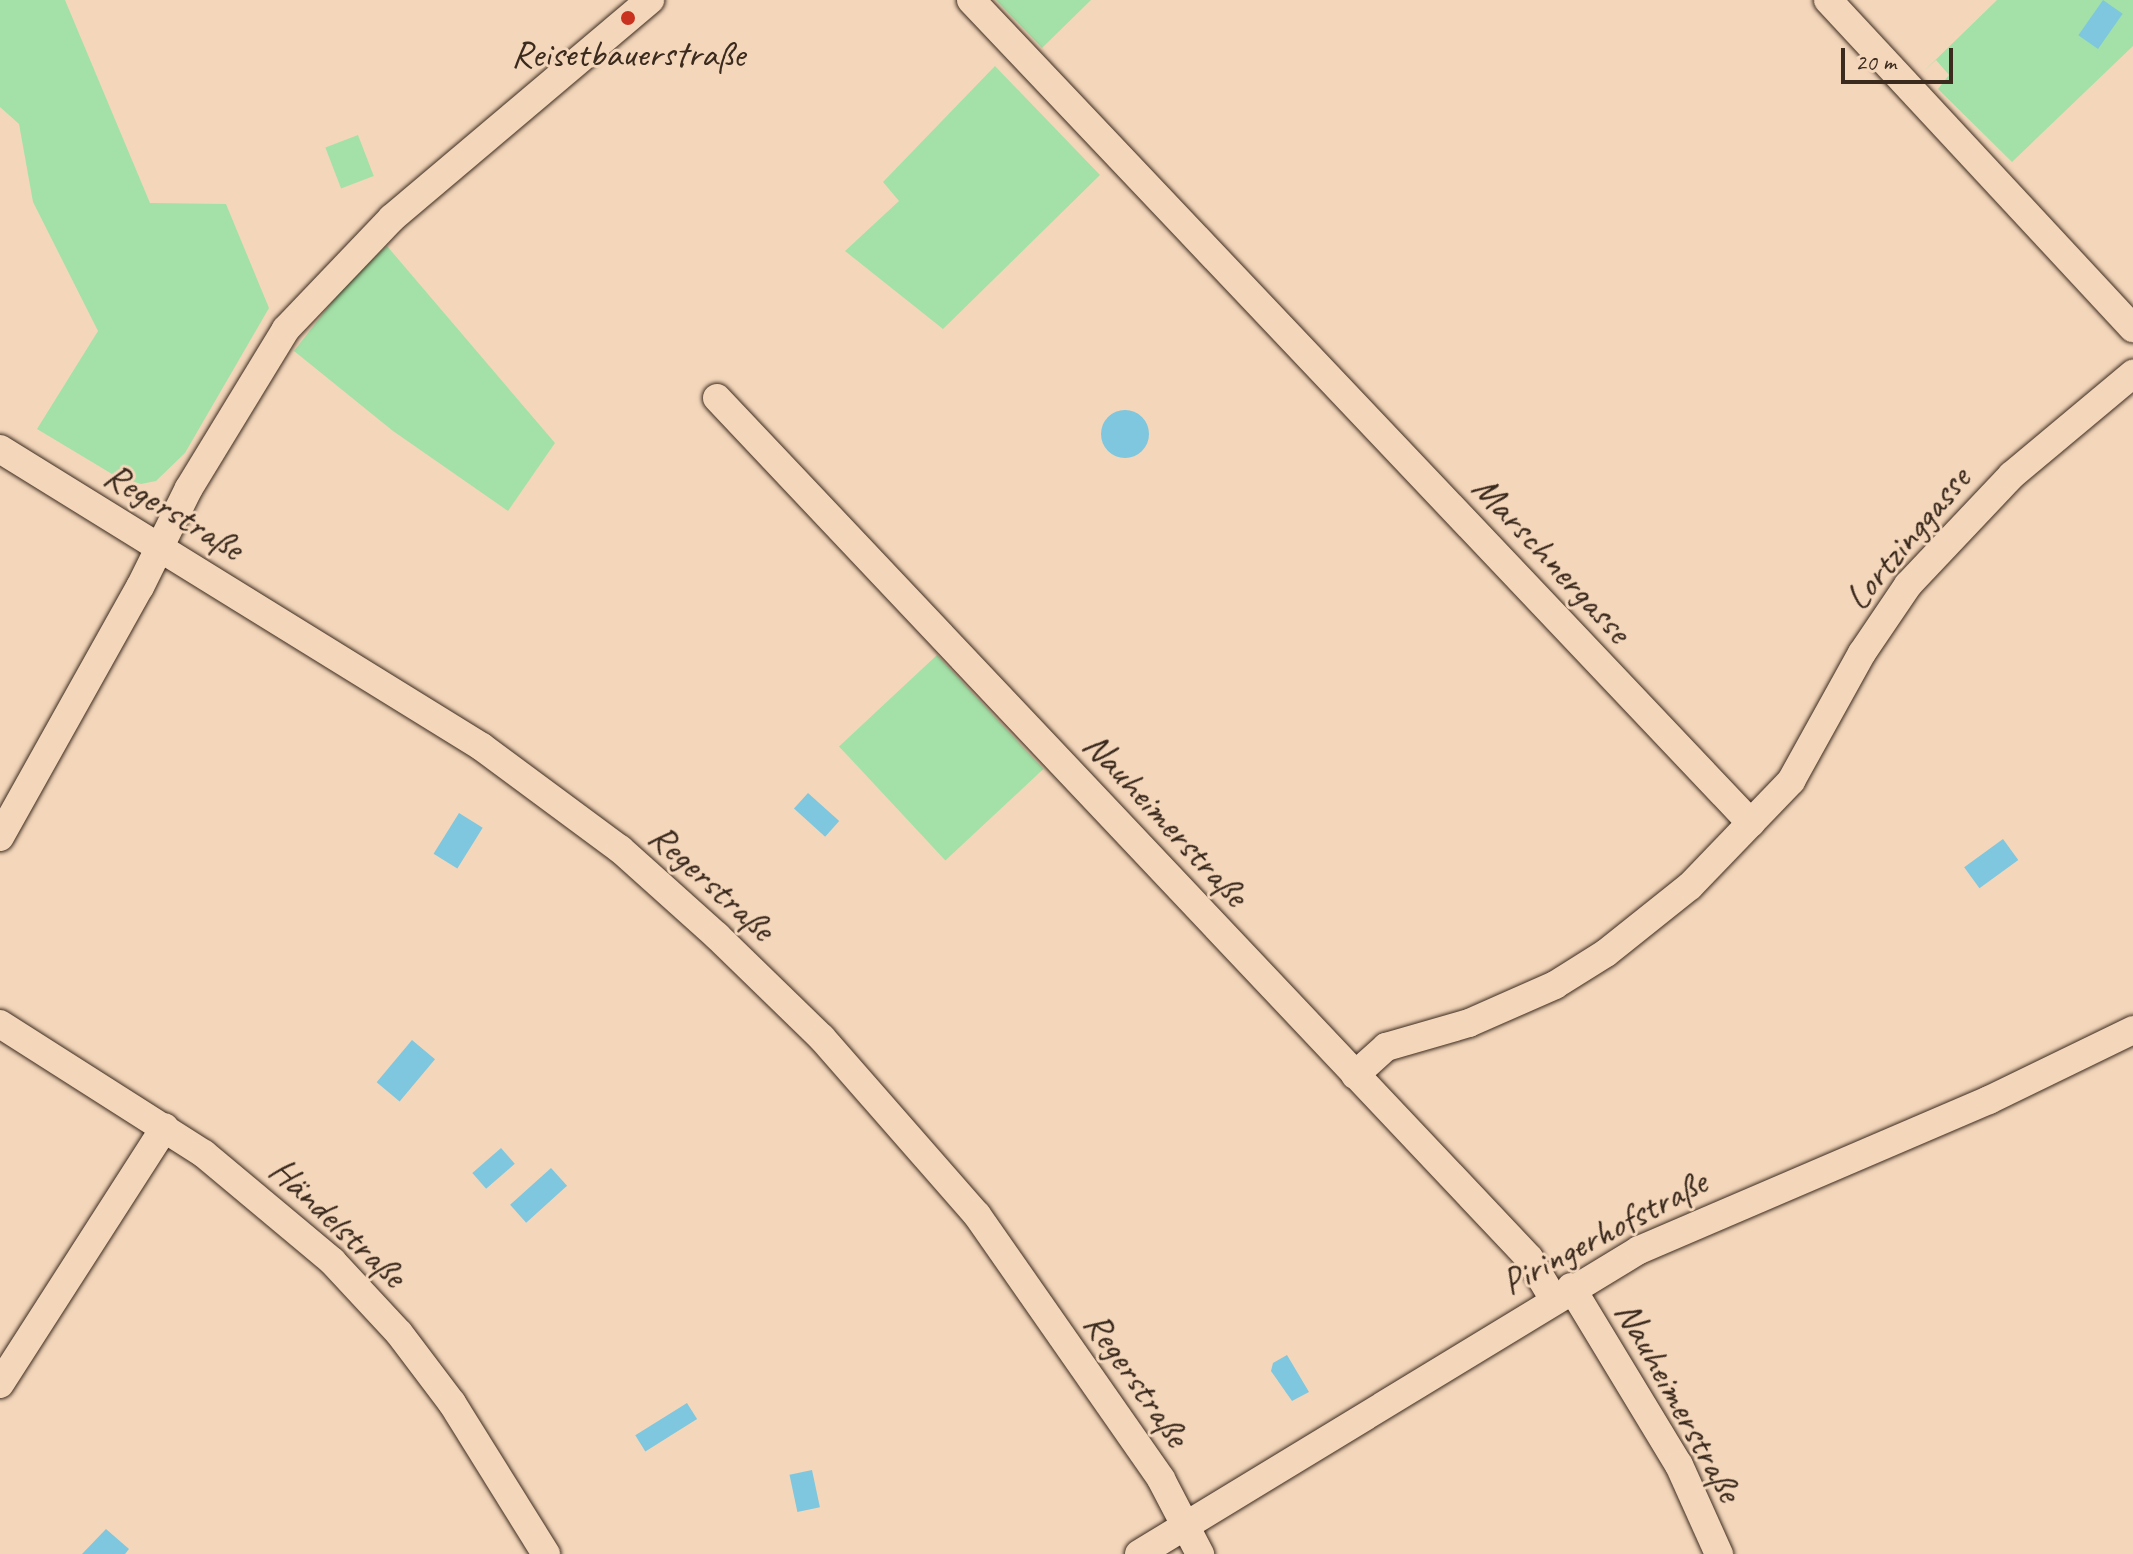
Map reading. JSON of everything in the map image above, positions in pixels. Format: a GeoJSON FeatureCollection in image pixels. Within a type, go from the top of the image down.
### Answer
{"type":"FeatureCollection","features":[{"type":"Feature","properties":{"kind":"street"},"geometry":{"type":"LineString","coordinates":[[0,837],[262,362],[324,284],[447,169],[650,0]]}},
{"type":"Feature","properties":{"kind":"street","name":"Marschnergasse"},"geometry":{"type":"LineString","coordinates":[[971,0],[1751,823]]}},
{"type":"Feature","properties":{"kind":"street"},"geometry":{"type":"LineString","coordinates":[[1828,0],[2133,328]]}},
{"type":"Feature","properties":{"kind":"street","name":"Lortzinggasse"},"geometry":{"type":"LineString","coordinates":[[1751,823],[1805,761],[1862,653],[1908,585],[2012,475],[2133,374]]}},
{"type":"Feature","properties":{"kind":"street","name":"Nauheimerstraße"},"geometry":{"type":"LineString","coordinates":[[717,398],[1562,1292],[1679,1465],[1719,1554]]}},
{"type":"Feature","properties":{"kind":"street","name":"Regerstraße"},"geometry":{"type":"LineString","coordinates":[[0,449],[492,753],[620,849],[717,936],[831,1047],[977,1215],[1186,1523],[1200,1554]]}},
{"type":"Feature","properties":{"kind":"street"},"geometry":{"type":"LineString","coordinates":[[1355,1075],[1386,1047],[1518,1004],[1606,953],[1690,886],[1751,823]]}},
{"type":"Feature","properties":{"kind":"street","name":"Händelstraße"},"geometry":{"type":"LineString","coordinates":[[0,1024],[165,1127],[274,1208],[399,1333],[452,1403],[546,1554]]}},
{"type":"Feature","properties":{"kind":"street","name":"Piringerhofstraße"},"geometry":{"type":"LineString","coordinates":[[1139,1554],[1562,1292],[1756,1196],[1989,1100],[2133,1030]]}},
{"type":"Feature","properties":{"kind":"street"},"geometry":{"type":"LineString","coordinates":[[0,1384],[165,1127]]}},
{"type":"Feature","properties":{"kind":"green space"},"geometry":{"type":"Polygon","coordinates":[[[0,0],[65,0],[150,203],[226,204],[269,308],[185,453],[156,481],[141,484],[117,477],[37,429],[98,331],[33,202],[19,124],[0,107],[0,0]]]}},
{"type":"Feature","properties":{"kind":"green space"},"geometry":{"type":"Polygon","coordinates":[[[996,0],[1091,0],[1042,48],[996,0]]]}},
{"type":"Feature","properties":{"kind":"green space"},"geometry":{"type":"Polygon","coordinates":[[[1997,0],[2133,0],[2133,46],[2012,162],[1938,89],[1949,75],[1936,60],[1923,72],[1997,0]]]}},
{"type":"Feature","properties":{"kind":"green space"},"geometry":{"type":"Polygon","coordinates":[[[995,66],[1100,175],[943,329],[845,251],[899,201],[883,182],[995,66]]]}},
{"type":"Feature","properties":{"kind":"green space"},"geometry":{"type":"Polygon","coordinates":[[[358,135],[374,176],[341,189],[325,148],[358,135]]]}},
{"type":"Feature","properties":{"kind":"green space"},"geometry":{"type":"Polygon","coordinates":[[[387,246],[555,443],[508,511],[393,431],[294,351],[346,284],[387,246]]]}},
{"type":"Feature","properties":{"kind":"green space"},"geometry":{"type":"Polygon","coordinates":[[[937,655],[1043,769],[945,860],[839,746],[937,655]]]}},
{"type":"Feature","properties":{"kind":"water"},"geometry":{"type":"Polygon","coordinates":[[[2103,0],[2123,14],[2098,49],[2078,35],[2103,0]]]}},
{"type":"Feature","properties":{"kind":"water"},"geometry":{"type":"Polygon","coordinates":[[[1125,410],[1142,417],[1149,434],[1142,451],[1125,458],[1108,451],[1101,434],[1108,417],[1125,410]]]}},
{"type":"Feature","properties":{"kind":"water"},"geometry":{"type":"Polygon","coordinates":[[[808,793],[839,821],[825,837],[794,809],[808,793]]]}},
{"type":"Feature","properties":{"kind":"water"},"geometry":{"type":"Polygon","coordinates":[[[459,813],[483,828],[457,869],[434,854],[459,813]]]}},
{"type":"Feature","properties":{"kind":"water"},"geometry":{"type":"Polygon","coordinates":[[[2003,839],[2018,860],[1979,888],[1964,867],[2003,839]]]}},
{"type":"Feature","properties":{"kind":"water"},"geometry":{"type":"Polygon","coordinates":[[[412,1040],[435,1059],[400,1101],[377,1082],[412,1040]]]}},
{"type":"Feature","properties":{"kind":"water"},"geometry":{"type":"Polygon","coordinates":[[[501,1148],[515,1164],[486,1189],[472,1173],[501,1148]]]}},
{"type":"Feature","properties":{"kind":"water"},"geometry":{"type":"Polygon","coordinates":[[[551,1168],[567,1186],[526,1223],[510,1205],[551,1168]]]}},
{"type":"Feature","properties":{"kind":"water"},"geometry":{"type":"Polygon","coordinates":[[[1287,1355],[1309,1392],[1292,1401],[1271,1371],[1273,1363],[1287,1355]]]}},
{"type":"Feature","properties":{"kind":"water"},"geometry":{"type":"Polygon","coordinates":[[[687,1403],[697,1419],[645,1451],[635,1435],[687,1403]]]}},
{"type":"Feature","properties":{"kind":"water"},"geometry":{"type":"Polygon","coordinates":[[[812,1470],[820,1507],[797,1512],[790,1475],[812,1470]]]}},
{"type":"Feature","properties":{"kind":"water"},"geometry":{"type":"Polygon","coordinates":[[[106,1529],[129,1549],[125,1554],[82,1554],[106,1529]]]}},
{"type":"Feature","properties":{"kind":"place","name":"Reisetbauerstraße"},"geometry":{"type":"Point","coordinates":[628,18]}}]}
